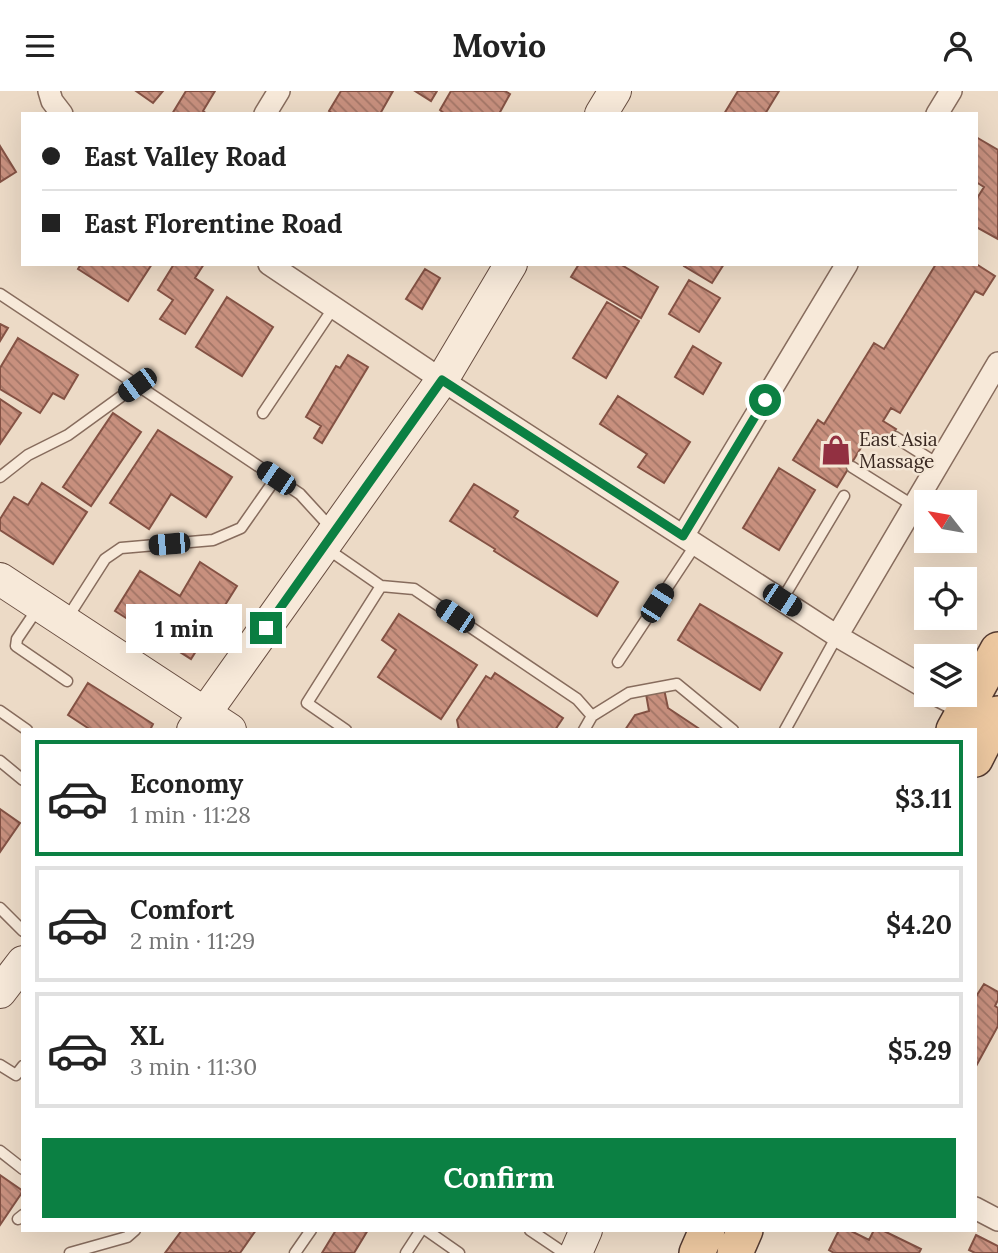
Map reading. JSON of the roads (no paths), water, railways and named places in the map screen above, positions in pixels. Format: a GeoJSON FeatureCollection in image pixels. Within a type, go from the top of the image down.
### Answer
{"type":"FeatureCollection","features":[{"type":"Feature","properties":{"kind":"main road"},"geometry":{"type":"LineString","coordinates":[[974,716],[998,650]]}},
{"type":"Feature","properties":{"kind":"main road"},"geometry":{"type":"LineString","coordinates":[[696,1253],[706,1232]]}},
{"type":"Feature","properties":{"kind":"main road"},"geometry":{"type":"LineString","coordinates":[[735,1253],[744,1232]]}},
{"type":"Feature","properties":{"kind":"street"},"geometry":{"type":"LineString","coordinates":[[266,112],[279,91]]}},
{"type":"Feature","properties":{"kind":"street"},"geometry":{"type":"LineString","coordinates":[[602,112],[615,91]]}},
{"type":"Feature","properties":{"kind":"street"},"geometry":{"type":"LineString","coordinates":[[938,112],[951,91]]}},
{"type":"Feature","properties":{"kind":"street"},"geometry":{"type":"LineString","coordinates":[[272,266],[442,380],[837,636],[914,681]]}},
{"type":"Feature","properties":{"kind":"street"},"geometry":{"type":"LineString","coordinates":[[0,579],[210,724],[329,539],[442,380],[510,266]]}},
{"type":"Feature","properties":{"kind":"street"},"geometry":{"type":"LineString","coordinates":[[690,540],[846,266]]}},
{"type":"Feature","properties":{"kind":"street"},"geometry":{"type":"LineString","coordinates":[[923,490],[998,363]]}},
{"type":"Feature","properties":{"kind":"street"},"geometry":{"type":"LineString","coordinates":[[837,636],[914,506]]}},
{"type":"Feature","properties":{"kind":"street"},"geometry":{"type":"LineString","coordinates":[[0,992],[21,965]]}},
{"type":"Feature","properties":{"kind":"street"},"geometry":{"type":"LineString","coordinates":[[977,1209],[998,1220]]}},
{"type":"Feature","properties":{"kind":"street"},"geometry":{"type":"LineString","coordinates":[[576,1253],[585,1232]]}},
{"type":"Feature","properties":{"kind":"lane"},"geometry":{"type":"LineString","coordinates":[[0,294],[300,494],[329,539],[381,586],[414,589],[577,699],[592,716]]}},
{"type":"Feature","properties":{"kind":"lane"},"geometry":{"type":"LineString","coordinates":[[263,413],[334,307]]}},
{"type":"Feature","properties":{"kind":"lane"},"geometry":{"type":"LineString","coordinates":[[0,477],[27,455],[68,435],[137,385]]}},
{"type":"Feature","properties":{"kind":"lane"},"geometry":{"type":"LineString","coordinates":[[895,437],[938,464]]}},
{"type":"Feature","properties":{"kind":"lane"},"geometry":{"type":"LineString","coordinates":[[852,467],[914,506]]}},
{"type":"Feature","properties":{"kind":"lane"},"geometry":{"type":"LineString","coordinates":[[66,681],[16,646],[17,639],[52,614],[105,559],[121,548],[213,540],[240,528],[276,478]]}},
{"type":"Feature","properties":{"kind":"lane"},"geometry":{"type":"LineString","coordinates":[[782,600],[844,496]]}},
{"type":"Feature","properties":{"kind":"lane"},"geometry":{"type":"LineString","coordinates":[[618,662],[690,540]]}},
{"type":"Feature","properties":{"kind":"lane"},"geometry":{"type":"LineString","coordinates":[[343,728],[307,703],[381,586]]}},
{"type":"Feature","properties":{"kind":"lane"},"geometry":{"type":"LineString","coordinates":[[786,728],[837,636]]}},
{"type":"Feature","properties":{"kind":"lane"},"geometry":{"type":"LineString","coordinates":[[585,728],[592,716],[629,693],[677,684],[731,728]]}},
{"type":"Feature","properties":{"kind":"lane"},"geometry":{"type":"LineString","coordinates":[[0,711],[24,728]]}},
{"type":"Feature","properties":{"kind":"lane"},"geometry":{"type":"LineString","coordinates":[[0,761],[21,778]]}},
{"type":"Feature","properties":{"kind":"lane"},"geometry":{"type":"LineString","coordinates":[[0,908],[21,929]]}},
{"type":"Feature","properties":{"kind":"lane"},"geometry":{"type":"LineString","coordinates":[[0,1065],[21,1073]]}},
{"type":"Feature","properties":{"kind":"lane"},"geometry":{"type":"LineString","coordinates":[[0,1151],[21,1167]]}},
{"type":"Feature","properties":{"kind":"lane"},"geometry":{"type":"LineString","coordinates":[[70,1253],[127,1237],[133,1232]]}},
{"type":"Feature","properties":{"kind":"lane"},"geometry":{"type":"LineString","coordinates":[[295,1253],[310,1232]]}},
{"type":"Feature","properties":{"kind":"lane"},"geometry":{"type":"LineString","coordinates":[[406,1253],[422,1232]]}},
{"type":"Feature","properties":{"kind":"lane"},"geometry":{"type":"LineString","coordinates":[[426,1232],[451,1251]]}},
{"type":"Feature","properties":{"kind":"lane"},"geometry":{"type":"LineString","coordinates":[[533,1232],[564,1253]]}},
{"type":"Feature","properties":{"kind":"place","name":"East Asia Massage"},"geometry":{"type":"Point","coordinates":[836,450]}}]}
